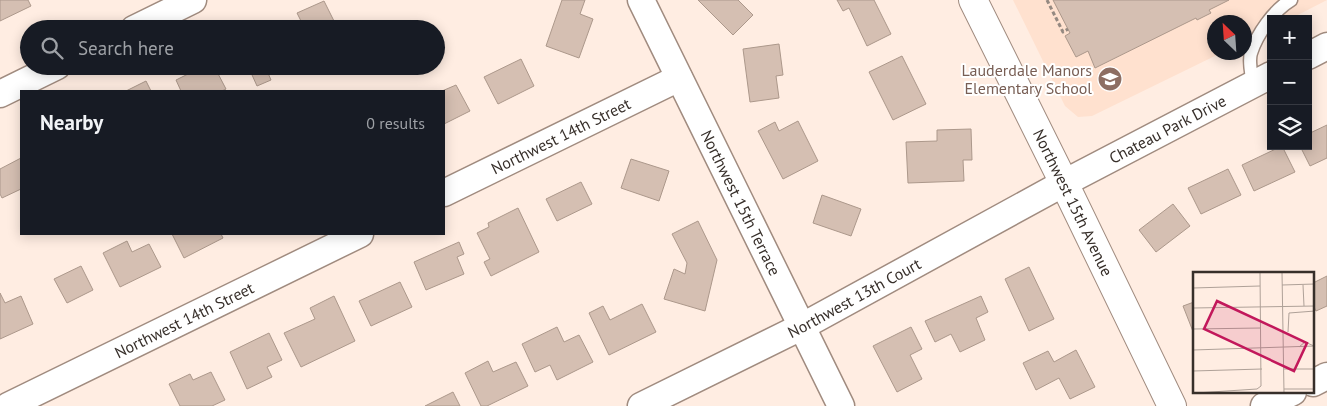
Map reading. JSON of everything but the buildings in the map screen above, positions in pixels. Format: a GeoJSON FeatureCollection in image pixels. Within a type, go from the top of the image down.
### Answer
{"type":"FeatureCollection","features":[{"type":"Feature","properties":{"kind":"street"},"geometry":{"type":"LineString","coordinates":[[152,20],[193,0]]}},
{"type":"Feature","properties":{"kind":"street","name":"Northwest 15th Terrace"},"geometry":{"type":"LineString","coordinates":[[641,0],[841,406]]}},
{"type":"Feature","properties":{"kind":"street","name":"Northwest 15th Avenue"},"geometry":{"type":"LineString","coordinates":[[973,0],[1172,406]]}},
{"type":"Feature","properties":{"kind":"street"},"geometry":{"type":"LineString","coordinates":[[1312,54],[1327,46]]}},
{"type":"Feature","properties":{"kind":"street"},"geometry":{"type":"LineString","coordinates":[[0,94],[39,75]]}},
{"type":"Feature","properties":{"kind":"street","name":"Northwest 14th Street"},"geometry":{"type":"LineString","coordinates":[[445,193],[678,78]]}},
{"type":"Feature","properties":{"kind":"street","name":"Chateau Park Drive"},"geometry":{"type":"LineString","coordinates":[[1064,183],[1262,80]]}},
{"type":"Feature","properties":{"kind":"street","name":"Northwest 13th Court"},"geometry":{"type":"LineString","coordinates":[[641,406],[801,327],[1064,183]]}},
{"type":"Feature","properties":{"kind":"street","name":"Northwest 14th Street"},"geometry":{"type":"LineString","coordinates":[[8,406],[358,235]]}},
{"type":"Feature","properties":{"kind":"street"},"geometry":{"type":"LineString","coordinates":[[1314,382],[1327,376]]}},
{"type":"Feature","properties":{"kind":"street"},"geometry":{"type":"LineString","coordinates":[[1264,406],[1289,394]]}},
{"type":"Feature","properties":{"kind":"lane"},"geometry":{"type":"LineString","coordinates":[[1262,80],[1251,54],[1266,25],[1275,13],[1291,0]]}},
{"type":"Feature","properties":{"kind":"path"},"geometry":{"type":"LineString","coordinates":[[1047,0],[1063,32],[1068,29]]}},
{"type":"Feature","properties":{"kind":"shaded area","name":"Lauderdale Manors Elementary School"},"geometry":{"type":"Polygon","coordinates":[[[1013,0],[1327,0],[1298,15],[1267,15],[1267,30],[1252,38],[1252,15],[1207,15],[1207,60],[1092,116],[1078,117],[1065,106],[1013,0]]]}},
{"type":"Feature","properties":{"kind":"place","name":"Lauderdale Manors Elementary School"},"geometry":{"type":"Point","coordinates":[1110,79]}}]}
